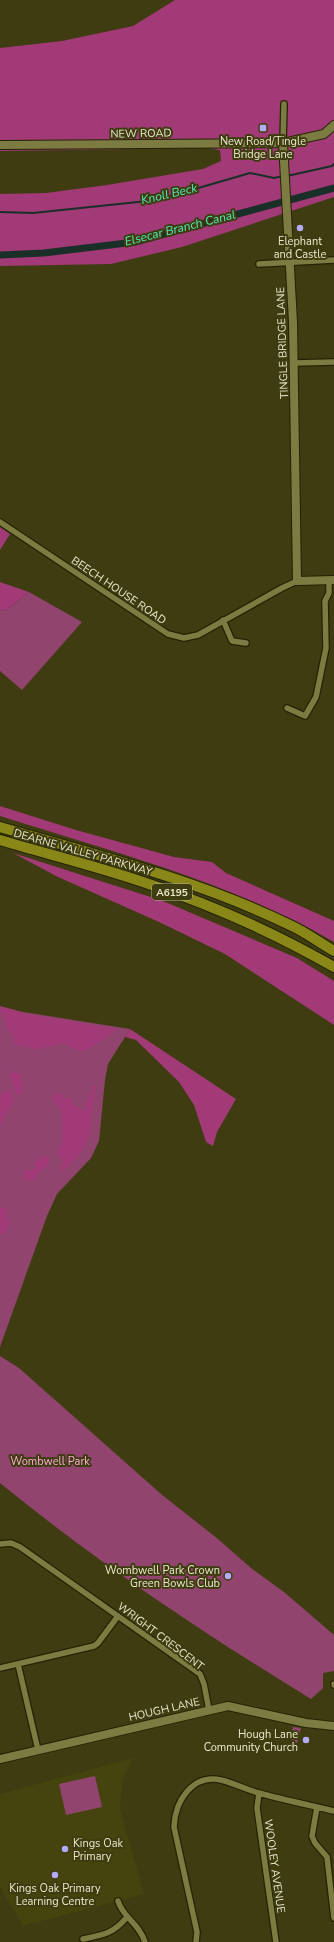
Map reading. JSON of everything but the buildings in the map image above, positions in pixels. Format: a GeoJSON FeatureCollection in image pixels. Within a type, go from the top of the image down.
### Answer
{"type":"FeatureCollection","features":[{"type":"Feature","properties":{"kind":"highway","name":"DEARNE VALLEY PARKWAY"},"geometry":{"type":"LineString","coordinates":[[0,827],[157,873],[216,894],[293,926],[334,951]]}},
{"type":"Feature","properties":{"kind":"highway","name":"DEARNE VALLEY PARKWAY"},"geometry":{"type":"LineString","coordinates":[[0,840],[142,881],[212,906],[292,943],[334,967]]}},
{"type":"Feature","properties":{"kind":"main road","name":"NEW ROAD"},"geometry":{"type":"LineString","coordinates":[[0,145],[283,143],[324,134],[334,125]]}},
{"type":"Feature","properties":{"kind":"main road","name":"TINGLE BRIDGE LANE"},"geometry":{"type":"LineString","coordinates":[[283,143],[294,363],[297,581]]}},
{"type":"Feature","properties":{"kind":"main road"},"geometry":{"type":"LineString","coordinates":[[297,581],[331,580]]}},
{"type":"Feature","properties":{"kind":"main road","name":"HOUGH LANE"},"geometry":{"type":"LineString","coordinates":[[0,1759],[228,1706],[306,1723],[334,1726]]}},
{"type":"Feature","properties":{"kind":"street","name":"TINGLE BRIDGE LANE"},"geometry":{"type":"LineString","coordinates":[[283,143],[284,104]]}},
{"type":"Feature","properties":{"kind":"street"},"geometry":{"type":"LineString","coordinates":[[259,264],[332,260]]}},
{"type":"Feature","properties":{"kind":"street"},"geometry":{"type":"LineString","coordinates":[[294,363],[334,362]]}},
{"type":"Feature","properties":{"kind":"street","name":"BEECH HOUSE ROAD"},"geometry":{"type":"LineString","coordinates":[[0,522],[168,634],[184,638],[198,635],[297,581]]}},
{"type":"Feature","properties":{"kind":"street"},"geometry":{"type":"LineString","coordinates":[[287,708],[305,716],[316,697],[326,648],[325,601],[329,593],[331,580]]}},
{"type":"Feature","properties":{"kind":"street"},"geometry":{"type":"LineString","coordinates":[[223,620],[232,641],[246,643]]}},
{"type":"Feature","properties":{"kind":"street","name":"WRIGHT CRESCENT"},"geometry":{"type":"LineString","coordinates":[[0,1544],[16,1545],[200,1674],[209,1710]]}},
{"type":"Feature","properties":{"kind":"street"},"geometry":{"type":"LineString","coordinates":[[0,1668],[94,1646],[98,1643],[118,1616]]}},
{"type":"Feature","properties":{"kind":"street"},"geometry":{"type":"LineString","coordinates":[[18,1664],[38,1750]]}},
{"type":"Feature","properties":{"kind":"street"},"geometry":{"type":"LineString","coordinates":[[196,1942],[197,1932],[174,1827],[174,1817],[186,1791],[191,1786],[215,1780],[222,1780],[259,1793],[334,1811]]}},
{"type":"Feature","properties":{"kind":"street","name":"WOOLEY AVENUE"},"geometry":{"type":"LineString","coordinates":[[259,1793],[257,1808],[276,1942]]}},
{"type":"Feature","properties":{"kind":"street"},"geometry":{"type":"LineString","coordinates":[[316,1807],[312,1836],[315,1843],[327,1857],[334,1918]]}},
{"type":"Feature","properties":{"kind":"street"},"geometry":{"type":"LineString","coordinates":[[118,1901],[127,1917],[139,1927],[145,1942]]}},
{"type":"Feature","properties":{"kind":"street"},"geometry":{"type":"LineString","coordinates":[[83,1939],[109,1933],[118,1928],[127,1917]]}},
{"type":"Feature","properties":{"kind":"shaded area"},"geometry":{"type":"Polygon","coordinates":[[[175,0],[334,0],[334,197],[182,247],[111,264],[0,266],[0,194],[46,193],[107,185],[203,169],[221,161],[220,150],[208,148],[0,151],[0,48],[62,41],[133,26],[175,0]]]}},
{"type":"Feature","properties":{"kind":"shaded area"},"geometry":{"type":"Polygon","coordinates":[[[0,527],[10,534],[0,550],[0,527]]]}},
{"type":"Feature","properties":{"kind":"shaded area"},"geometry":{"type":"Polygon","coordinates":[[[0,582],[29,592],[5,611],[0,609],[0,582]]]}},
{"type":"Feature","properties":{"kind":"shaded area"},"geometry":{"type":"Polygon","coordinates":[[[0,806],[76,830],[174,857],[212,862],[226,873],[334,921],[334,942],[295,921],[213,885],[128,856],[0,816],[0,806]]]}},
{"type":"Feature","properties":{"kind":"shaded area"},"geometry":{"type":"Polygon","coordinates":[[[13,853],[163,901],[297,958],[334,981],[334,1025],[225,954],[159,922],[58,877],[13,853]]]}},
{"type":"Feature","properties":{"kind":"shaded area"},"geometry":{"type":"Polygon","coordinates":[[[0,1007],[23,1013],[116,1029],[93,1047],[80,1051],[75,1050],[64,1043],[39,1049],[15,1045],[12,1033],[9,1033],[4,1014],[0,1014],[0,1007]]]}},
{"type":"Feature","properties":{"kind":"shaded area"},"geometry":{"type":"Polygon","coordinates":[[[130,1029],[236,1099],[217,1132],[213,1146],[206,1142],[194,1105],[179,1082],[136,1040],[125,1037],[130,1029]]]}},
{"type":"Feature","properties":{"kind":"shaded area"},"geometry":{"type":"Polygon","coordinates":[[[12,1071],[22,1075],[20,1079],[23,1082],[23,1093],[16,1095],[15,1093],[9,1076],[12,1071]]]}},
{"type":"Feature","properties":{"kind":"shaded area"},"geometry":{"type":"Polygon","coordinates":[[[92,1086],[95,1086],[89,1137],[81,1153],[63,1171],[61,1169],[63,1161],[57,1154],[60,1145],[63,1143],[62,1112],[53,1101],[53,1095],[62,1094],[64,1098],[72,1098],[72,1104],[83,1111],[92,1091],[92,1086]]]}},
{"type":"Feature","properties":{"kind":"shaded area"},"geometry":{"type":"Polygon","coordinates":[[[5,1090],[11,1091],[14,1101],[0,1125],[0,1095],[5,1090]]]}},
{"type":"Feature","properties":{"kind":"shaded area"},"geometry":{"type":"Polygon","coordinates":[[[44,1155],[49,1159],[48,1166],[39,1172],[35,1180],[25,1180],[23,1173],[26,1170],[28,1171],[36,1168],[34,1163],[44,1155]]]}},
{"type":"Feature","properties":{"kind":"shaded area"},"geometry":{"type":"Polygon","coordinates":[[[0,1208],[6,1208],[7,1214],[5,1219],[10,1218],[8,1228],[3,1234],[0,1233],[0,1208]]]}},
{"type":"Feature","properties":{"kind":"shaded area","name":"Kings Oak Primary"},"geometry":{"type":"Polygon","coordinates":[[[133,1758],[122,1781],[120,1810],[144,1894],[23,1926],[0,1887],[0,1794],[133,1758]]]}},
{"type":"Feature","properties":{"kind":"green space"},"geometry":{"type":"Polygon","coordinates":[[[29,592],[82,622],[22,690],[0,671],[0,609],[5,611],[29,592]]]}},
{"type":"Feature","properties":{"kind":"green space"},"geometry":{"type":"Polygon","coordinates":[[[0,1006],[23,1012],[130,1029],[108,1064],[99,1141],[91,1158],[57,1194],[47,1216],[0,1347],[0,1006]]]}},
{"type":"Feature","properties":{"kind":"green space","name":"Wombwell Park"},"geometry":{"type":"Polygon","coordinates":[[[0,1356],[19,1368],[161,1494],[218,1539],[251,1568],[284,1592],[334,1635],[334,1671],[323,1673],[323,1688],[311,1699],[231,1649],[113,1569],[37,1513],[0,1483],[0,1356]]]}},
{"type":"Feature","properties":{"kind":"green space"},"geometry":{"type":"Polygon","coordinates":[[[293,1727],[301,1728],[297,1743],[291,1741],[293,1727]]]}},
{"type":"Feature","properties":{"kind":"green space"},"geometry":{"type":"Polygon","coordinates":[[[95,1776],[102,1807],[66,1815],[59,1784],[95,1776]]]}},
{"type":"Feature","properties":{"kind":"waterway","name":"Knoll Beck"},"geometry":{"type":"LineString","coordinates":[[287,176],[332,166],[334,164]]}},
{"type":"Feature","properties":{"kind":"waterway","name":"Knoll Beck"},"geometry":{"type":"LineString","coordinates":[[0,212],[33,213],[157,200],[250,173],[274,178],[283,176]]}},
{"type":"Feature","properties":{"kind":"waterway","name":"Elsecar Branch Canal"},"geometry":{"type":"LineString","coordinates":[[0,255],[44,253],[135,242],[334,188]]}},
{"type":"Feature","properties":{"kind":"place","name":"New Road/Tingle Bridge Lane"},"geometry":{"type":"Point","coordinates":[263,128]}},
{"type":"Feature","properties":{"kind":"place","name":"Elephant and Castle"},"geometry":{"type":"Point","coordinates":[300,228]}},
{"type":"Feature","properties":{"kind":"place","name":"Wombwell Park Crown Green Bowls Club"},"geometry":{"type":"Point","coordinates":[228,1576]}},
{"type":"Feature","properties":{"kind":"place","name":"Hough Lane Community Church"},"geometry":{"type":"Point","coordinates":[306,1740]}},
{"type":"Feature","properties":{"kind":"place","name":"Kings Oak Primary"},"geometry":{"type":"Point","coordinates":[65,1849]}},
{"type":"Feature","properties":{"kind":"place","name":"Kings Oak Primary Learning Centre"},"geometry":{"type":"Point","coordinates":[55,1875]}}]}
